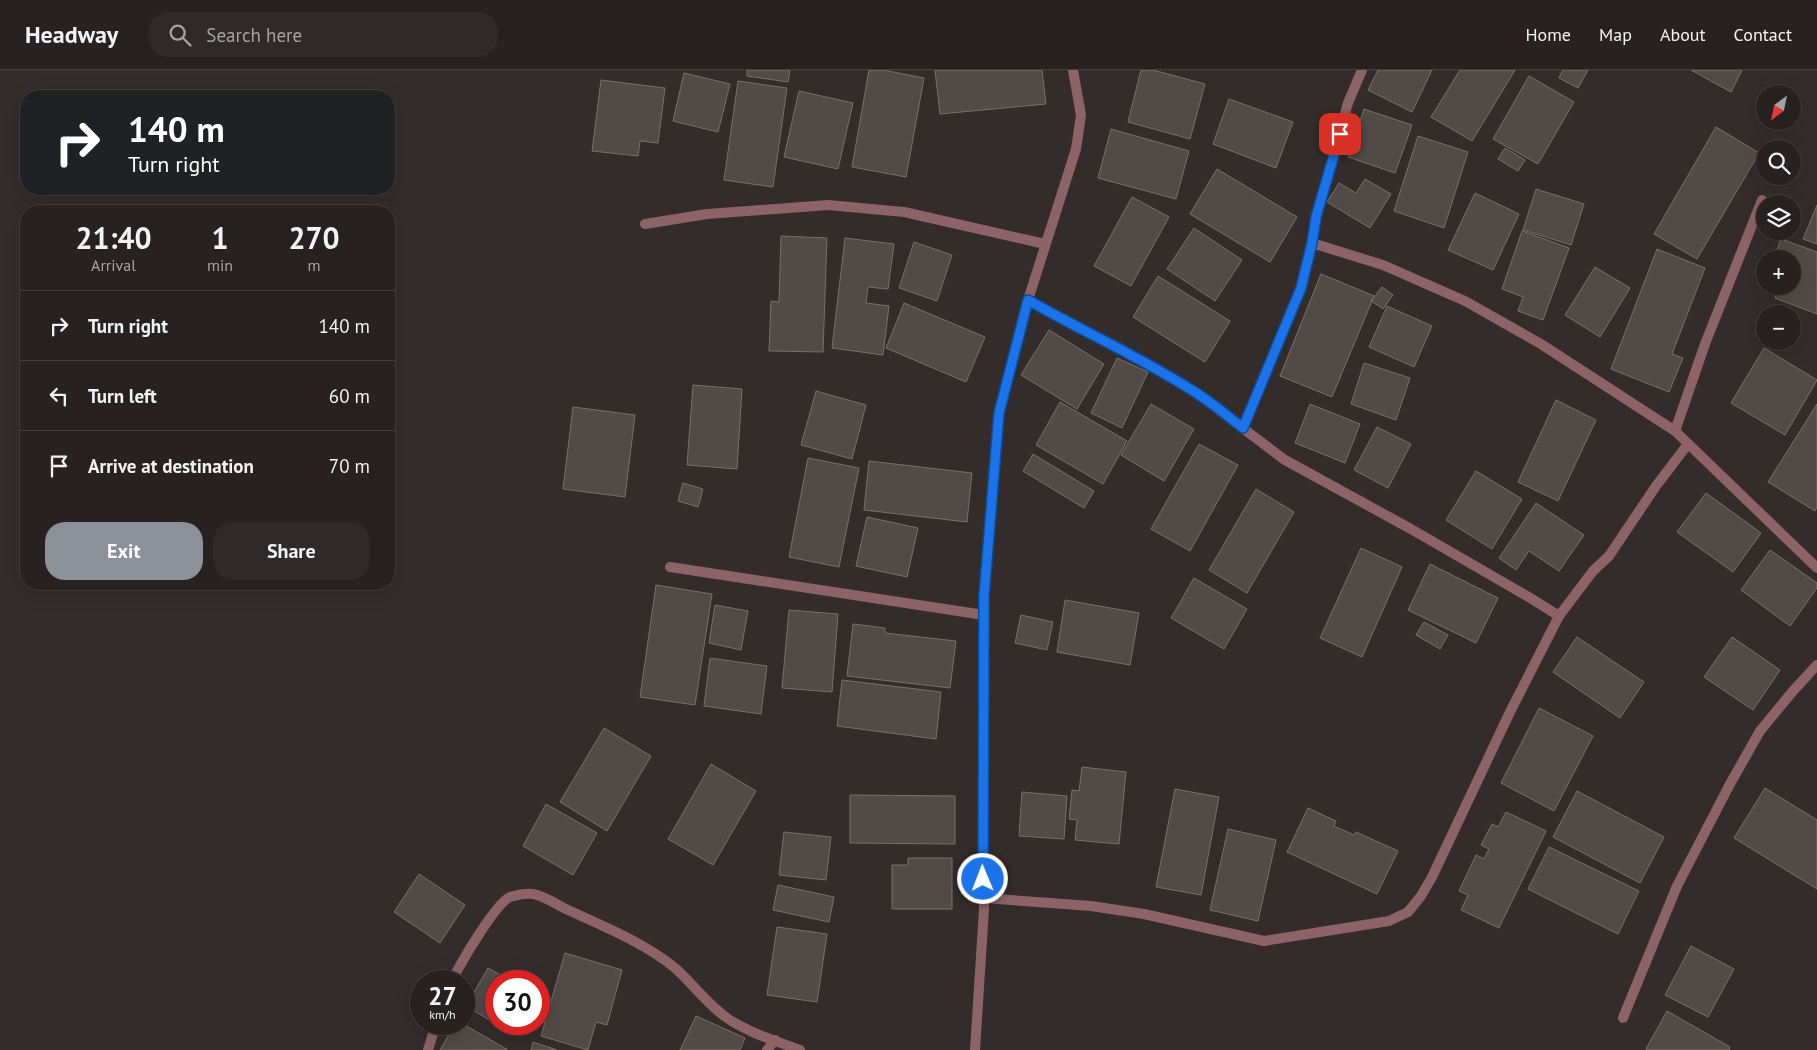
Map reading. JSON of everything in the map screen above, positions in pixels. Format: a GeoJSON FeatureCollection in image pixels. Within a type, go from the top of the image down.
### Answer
{"type":"FeatureCollection","features":[{"type":"Feature","properties":{"kind":"street"},"geometry":{"type":"LineString","coordinates":[[975,1050],[984,898],[984,596],[999,413],[1028,300],[1076,149],[1081,115],[1073,70]]}},
{"type":"Feature","properties":{"kind":"street"},"geometry":{"type":"LineString","coordinates":[[1243,428],[1301,288],[1316,217],[1348,103],[1362,70]]}},
{"type":"Feature","properties":{"kind":"street"},"geometry":{"type":"LineString","coordinates":[[645,224],[707,214],[828,205],[904,212],[1045,244]]}},
{"type":"Feature","properties":{"kind":"street"},"geometry":{"type":"LineString","coordinates":[[1675,431],[1704,344],[1756,215]]}},
{"type":"Feature","properties":{"kind":"street"},"geometry":{"type":"LineString","coordinates":[[1312,243],[1383,265],[1464,301],[1542,344],[1675,431],[1817,568]]}},
{"type":"Feature","properties":{"kind":"street"},"geometry":{"type":"LineString","coordinates":[[1028,300],[1061,319],[1122,349],[1192,390],[1285,460],[1411,529],[1559,616]]}},
{"type":"Feature","properties":{"kind":"street"},"geometry":{"type":"LineString","coordinates":[[984,898],[1091,906],[1144,914],[1264,941],[1388,920],[1408,912],[1421,896],[1432,877],[1506,720],[1559,616],[1593,571],[1609,556],[1656,486],[1688,444]]}},
{"type":"Feature","properties":{"kind":"street"},"geometry":{"type":"LineString","coordinates":[[670,567],[984,615]]}},
{"type":"Feature","properties":{"kind":"street"},"geometry":{"type":"LineString","coordinates":[[1623,1018],[1677,886],[1730,784],[1760,732],[1793,691],[1817,666]]}},
{"type":"Feature","properties":{"kind":"street"},"geometry":{"type":"LineString","coordinates":[[459,970],[496,911],[510,898],[534,894],[613,931],[651,952],[673,967],[727,1018],[744,1028],[800,1050]]}},
{"type":"Feature","properties":{"kind":"street"},"geometry":{"type":"LineString","coordinates":[[428,1050],[433,1035]]}},
{"type":"Feature","properties":{"kind":"street"},"geometry":{"type":"LineString","coordinates":[[767,1050],[775,1040]]}},
{"type":"Feature","properties":{"kind":"building"},"geometry":{"type":"Polygon","coordinates":[[[747,70],[790,70],[788,82],[747,76],[747,70]]]}},
{"type":"Feature","properties":{"kind":"building"},"geometry":{"type":"Polygon","coordinates":[[[869,70],[883,70],[924,78],[906,177],[852,167],[869,70]]]}},
{"type":"Feature","properties":{"kind":"building"},"geometry":{"type":"Polygon","coordinates":[[[935,70],[1042,70],[1046,104],[940,114],[935,70]]]}},
{"type":"Feature","properties":{"kind":"building"},"geometry":{"type":"Polygon","coordinates":[[[1141,70],[1153,70],[1205,84],[1190,139],[1128,122],[1141,70]]]}},
{"type":"Feature","properties":{"kind":"building"},"geometry":{"type":"Polygon","coordinates":[[[1378,70],[1432,70],[1412,112],[1368,90],[1378,70]]]}},
{"type":"Feature","properties":{"kind":"building"},"geometry":{"type":"Polygon","coordinates":[[[1460,70],[1515,70],[1472,141],[1431,117],[1460,70]]]}},
{"type":"Feature","properties":{"kind":"building"},"geometry":{"type":"Polygon","coordinates":[[[1563,70],[1588,70],[1578,88],[1559,78],[1563,70]]]}},
{"type":"Feature","properties":{"kind":"building"},"geometry":{"type":"Polygon","coordinates":[[[1691,70],[1742,70],[1731,92],[1691,70]]]}},
{"type":"Feature","properties":{"kind":"building"},"geometry":{"type":"Polygon","coordinates":[[[684,73],[730,84],[718,132],[673,121],[684,73]]]}},
{"type":"Feature","properties":{"kind":"building"},"geometry":{"type":"Polygon","coordinates":[[[1529,76],[1574,102],[1538,164],[1493,139],[1529,76]]]}},
{"type":"Feature","properties":{"kind":"building"},"geometry":{"type":"Polygon","coordinates":[[[601,80],[665,88],[658,143],[640,141],[638,156],[592,151],[601,80]]]}},
{"type":"Feature","properties":{"kind":"building"},"geometry":{"type":"Polygon","coordinates":[[[738,81],[787,88],[773,187],[724,180],[738,81]]]}},
{"type":"Feature","properties":{"kind":"building"},"geometry":{"type":"Polygon","coordinates":[[[799,91],[853,103],[838,169],[784,157],[799,91]]]}},
{"type":"Feature","properties":{"kind":"building"},"geometry":{"type":"Polygon","coordinates":[[[1229,99],[1293,122],[1276,168],[1213,144],[1229,99]]]}},
{"type":"Feature","properties":{"kind":"building"},"geometry":{"type":"Polygon","coordinates":[[[1364,109],[1412,125],[1395,173],[1348,157],[1364,109]]]}},
{"type":"Feature","properties":{"kind":"building"},"geometry":{"type":"Polygon","coordinates":[[[1716,127],[1756,151],[1756,158],[1697,259],[1654,234],[1716,127]]]}},
{"type":"Feature","properties":{"kind":"building"},"geometry":{"type":"Polygon","coordinates":[[[1111,129],[1189,151],[1176,199],[1098,178],[1111,129]]]}},
{"type":"Feature","properties":{"kind":"building"},"geometry":{"type":"Polygon","coordinates":[[[1418,136],[1468,152],[1444,228],[1394,211],[1418,136]]]}},
{"type":"Feature","properties":{"kind":"building"},"geometry":{"type":"Polygon","coordinates":[[[1505,148],[1525,160],[1518,171],[1498,159],[1505,148]]]}},
{"type":"Feature","properties":{"kind":"building"},"geometry":{"type":"Polygon","coordinates":[[[1217,169],[1297,217],[1270,262],[1190,214],[1217,169]]]}},
{"type":"Feature","properties":{"kind":"building"},"geometry":{"type":"Polygon","coordinates":[[[1365,179],[1391,194],[1370,228],[1327,202],[1339,183],[1356,193],[1365,179]]]}},
{"type":"Feature","properties":{"kind":"building"},"geometry":{"type":"Polygon","coordinates":[[[1536,189],[1584,204],[1571,245],[1523,230],[1536,189]]]}},
{"type":"Feature","properties":{"kind":"building"},"geometry":{"type":"Polygon","coordinates":[[[1475,193],[1519,214],[1493,270],[1448,250],[1475,193]]]}},
{"type":"Feature","properties":{"kind":"building"},"geometry":{"type":"Polygon","coordinates":[[[1132,197],[1169,217],[1131,286],[1094,266],[1132,197]]]}},
{"type":"Feature","properties":{"kind":"building"},"geometry":{"type":"Polygon","coordinates":[[[1817,205],[1817,244],[1803,239],[1817,205]]]}},
{"type":"Feature","properties":{"kind":"building"},"geometry":{"type":"Polygon","coordinates":[[[1194,228],[1242,260],[1215,301],[1167,269],[1194,228]]]}},
{"type":"Feature","properties":{"kind":"building"},"geometry":{"type":"Polygon","coordinates":[[[1522,231],[1569,248],[1543,320],[1518,311],[1523,297],[1502,289],[1522,231]]]}},
{"type":"Feature","properties":{"kind":"building"},"geometry":{"type":"Polygon","coordinates":[[[781,236],[827,238],[823,352],[769,351],[771,301],[779,302],[781,236]]]}},
{"type":"Feature","properties":{"kind":"building"},"geometry":{"type":"Polygon","coordinates":[[[845,238],[894,244],[888,289],[868,287],[866,303],[889,306],[883,355],[832,348],[845,238]]]}},
{"type":"Feature","properties":{"kind":"building"},"geometry":{"type":"Polygon","coordinates":[[[1781,240],[1784,240],[1817,252],[1817,314],[1801,308],[1801,305],[1793,305],[1775,298],[1776,295],[1801,295],[1801,250],[1777,250],[1781,240]]]}},
{"type":"Feature","properties":{"kind":"building"},"geometry":{"type":"Polygon","coordinates":[[[914,242],[952,255],[937,301],[899,288],[914,242]]]}},
{"type":"Feature","properties":{"kind":"building"},"geometry":{"type":"Polygon","coordinates":[[[1657,249],[1705,268],[1672,354],[1683,358],[1669,392],[1611,369],[1657,249]]]}},
{"type":"Feature","properties":{"kind":"building"},"geometry":{"type":"Polygon","coordinates":[[[1595,267],[1630,288],[1600,337],[1565,315],[1595,267]]]}},
{"type":"Feature","properties":{"kind":"building"},"geometry":{"type":"Polygon","coordinates":[[[1321,274],[1374,296],[1332,397],[1280,376],[1321,274]]]}},
{"type":"Feature","properties":{"kind":"building"},"geometry":{"type":"Polygon","coordinates":[[[1158,276],[1230,321],[1205,362],[1133,317],[1158,276]]]}},
{"type":"Feature","properties":{"kind":"building"},"geometry":{"type":"Polygon","coordinates":[[[1382,287],[1393,295],[1383,309],[1371,301],[1382,287]]]}},
{"type":"Feature","properties":{"kind":"building"},"geometry":{"type":"Polygon","coordinates":[[[904,303],[985,337],[966,382],[886,348],[904,303]]]}},
{"type":"Feature","properties":{"kind":"building"},"geometry":{"type":"Polygon","coordinates":[[[1387,306],[1432,326],[1414,367],[1369,347],[1387,306]]]}},
{"type":"Feature","properties":{"kind":"building"},"geometry":{"type":"Polygon","coordinates":[[[1049,330],[1104,364],[1077,409],[1021,375],[1049,330]]]}},
{"type":"Feature","properties":{"kind":"building"},"geometry":{"type":"Polygon","coordinates":[[[1763,350],[1767,350],[1817,380],[1785,435],[1731,403],[1763,350]]]}},
{"type":"Feature","properties":{"kind":"building"},"geometry":{"type":"Polygon","coordinates":[[[1117,358],[1148,372],[1122,428],[1091,413],[1117,358]]]}},
{"type":"Feature","properties":{"kind":"building"},"geometry":{"type":"Polygon","coordinates":[[[1364,363],[1410,378],[1396,420],[1351,404],[1364,363]]]}},
{"type":"Feature","properties":{"kind":"building"},"geometry":{"type":"Polygon","coordinates":[[[693,385],[742,389],[737,469],[687,465],[693,385]]]}},
{"type":"Feature","properties":{"kind":"building"},"geometry":{"type":"Polygon","coordinates":[[[816,391],[866,405],[852,459],[801,445],[816,391]]]}},
{"type":"Feature","properties":{"kind":"building"},"geometry":{"type":"Polygon","coordinates":[[[1556,400],[1596,420],[1558,501],[1518,482],[1556,400]]]}},
{"type":"Feature","properties":{"kind":"building"},"geometry":{"type":"Polygon","coordinates":[[[1060,402],[1127,441],[1103,484],[1036,445],[1060,402]]]}},
{"type":"Feature","properties":{"kind":"building"},"geometry":{"type":"Polygon","coordinates":[[[1151,404],[1194,429],[1164,481],[1121,455],[1151,404]]]}},
{"type":"Feature","properties":{"kind":"building"},"geometry":{"type":"Polygon","coordinates":[[[1310,404],[1360,424],[1345,463],[1295,443],[1310,404]]]}},
{"type":"Feature","properties":{"kind":"building"},"geometry":{"type":"Polygon","coordinates":[[[1817,404],[1817,507],[1815,511],[1768,482],[1817,404]]]}},
{"type":"Feature","properties":{"kind":"building"},"geometry":{"type":"Polygon","coordinates":[[[573,407],[635,415],[625,497],[563,489],[573,407]]]}},
{"type":"Feature","properties":{"kind":"building"},"geometry":{"type":"Polygon","coordinates":[[[1377,427],[1411,444],[1388,488],[1354,470],[1377,427]]]}},
{"type":"Feature","properties":{"kind":"building"},"geometry":{"type":"Polygon","coordinates":[[[1199,444],[1238,465],[1190,551],[1151,529],[1199,444]]]}},
{"type":"Feature","properties":{"kind":"building"},"geometry":{"type":"Polygon","coordinates":[[[1033,454],[1094,491],[1084,508],[1023,471],[1033,454]]]}},
{"type":"Feature","properties":{"kind":"building"},"geometry":{"type":"Polygon","coordinates":[[[808,458],[859,468],[839,567],[789,557],[808,458]]]}},
{"type":"Feature","properties":{"kind":"building"},"geometry":{"type":"Polygon","coordinates":[[[869,461],[972,473],[967,522],[864,510],[869,461]]]}},
{"type":"Feature","properties":{"kind":"building"},"geometry":{"type":"Polygon","coordinates":[[[1476,471],[1522,499],[1492,549],[1446,520],[1476,471]]]}},
{"type":"Feature","properties":{"kind":"building"},"geometry":{"type":"Polygon","coordinates":[[[683,483],[703,489],[698,507],[678,501],[683,483]]]}},
{"type":"Feature","properties":{"kind":"building"},"geometry":{"type":"Polygon","coordinates":[[[1256,489],[1294,512],[1247,593],[1209,570],[1256,489]]]}},
{"type":"Feature","properties":{"kind":"building"},"geometry":{"type":"Polygon","coordinates":[[[1706,493],[1761,533],[1733,572],[1677,532],[1706,493]]]}},
{"type":"Feature","properties":{"kind":"building"},"geometry":{"type":"Polygon","coordinates":[[[1536,503],[1584,535],[1559,571],[1529,551],[1516,570],[1499,558],[1536,503]]]}},
{"type":"Feature","properties":{"kind":"building"},"geometry":{"type":"Polygon","coordinates":[[[867,517],[918,528],[907,577],[856,566],[867,517]]]}},
{"type":"Feature","properties":{"kind":"building"},"geometry":{"type":"Polygon","coordinates":[[[1361,548],[1402,567],[1362,657],[1320,638],[1361,548]]]}},
{"type":"Feature","properties":{"kind":"building"},"geometry":{"type":"Polygon","coordinates":[[[1770,550],[1817,583],[1817,588],[1790,626],[1741,590],[1770,550]]]}},
{"type":"Feature","properties":{"kind":"building"},"geometry":{"type":"Polygon","coordinates":[[[1430,564],[1498,598],[1476,643],[1408,610],[1430,564]]]}},
{"type":"Feature","properties":{"kind":"building"},"geometry":{"type":"Polygon","coordinates":[[[1194,578],[1247,609],[1224,649],[1171,618],[1194,578]]]}},
{"type":"Feature","properties":{"kind":"building"},"geometry":{"type":"Polygon","coordinates":[[[656,585],[712,594],[695,705],[640,697],[656,585]]]}},
{"type":"Feature","properties":{"kind":"building"},"geometry":{"type":"Polygon","coordinates":[[[1065,600],[1139,613],[1130,665],[1057,652],[1065,600]]]}},
{"type":"Feature","properties":{"kind":"building"},"geometry":{"type":"Polygon","coordinates":[[[715,605],[748,611],[741,650],[709,643],[715,605]]]}},
{"type":"Feature","properties":{"kind":"building"},"geometry":{"type":"Polygon","coordinates":[[[789,610],[838,614],[832,692],[782,688],[789,610]]]}},
{"type":"Feature","properties":{"kind":"building"},"geometry":{"type":"Polygon","coordinates":[[[1021,615],[1053,622],[1047,650],[1015,643],[1021,615]]]}},
{"type":"Feature","properties":{"kind":"building"},"geometry":{"type":"Polygon","coordinates":[[[1424,622],[1448,635],[1440,649],[1416,635],[1424,622]]]}},
{"type":"Feature","properties":{"kind":"building"},"geometry":{"type":"Polygon","coordinates":[[[853,624],[885,628],[885,633],[956,641],[950,688],[847,676],[853,624]]]}},
{"type":"Feature","properties":{"kind":"building"},"geometry":{"type":"Polygon","coordinates":[[[1577,637],[1644,682],[1620,718],[1553,672],[1577,637]]]}},
{"type":"Feature","properties":{"kind":"building"},"geometry":{"type":"Polygon","coordinates":[[[1732,637],[1780,670],[1753,710],[1704,677],[1732,637]]]}},
{"type":"Feature","properties":{"kind":"building"},"geometry":{"type":"Polygon","coordinates":[[[710,658],[767,666],[761,714],[704,706],[710,658]]]}},
{"type":"Feature","properties":{"kind":"building"},"geometry":{"type":"Polygon","coordinates":[[[842,680],[941,692],[936,739],[837,726],[842,680]]]}},
{"type":"Feature","properties":{"kind":"building"},"geometry":{"type":"Polygon","coordinates":[[[1539,708],[1593,736],[1554,811],[1501,783],[1539,708]]]}},
{"type":"Feature","properties":{"kind":"building"},"geometry":{"type":"Polygon","coordinates":[[[604,728],[651,756],[607,831],[560,802],[604,728]]]}},
{"type":"Feature","properties":{"kind":"building"},"geometry":{"type":"Polygon","coordinates":[[[711,764],[756,791],[713,865],[668,839],[711,764]]]}},
{"type":"Feature","properties":{"kind":"building"},"geometry":{"type":"Polygon","coordinates":[[[1082,767],[1126,772],[1119,844],[1075,840],[1077,820],[1069,819],[1072,790],[1079,791],[1082,767]]]}},
{"type":"Feature","properties":{"kind":"building"},"geometry":{"type":"Polygon","coordinates":[[[1765,788],[1817,820],[1817,889],[1734,838],[1765,788]]]}},
{"type":"Feature","properties":{"kind":"building"},"geometry":{"type":"Polygon","coordinates":[[[1175,789],[1219,797],[1201,895],[1156,887],[1175,789]]]}},
{"type":"Feature","properties":{"kind":"building"},"geometry":{"type":"Polygon","coordinates":[[[1577,791],[1664,837],[1640,883],[1553,837],[1577,791]]]}},
{"type":"Feature","properties":{"kind":"building"},"geometry":{"type":"Polygon","coordinates":[[[1022,792],[1067,796],[1064,839],[1019,836],[1022,792]]]}},
{"type":"Feature","properties":{"kind":"building"},"geometry":{"type":"Polygon","coordinates":[[[850,795],[955,796],[955,844],[850,843],[850,795]]]}},
{"type":"Feature","properties":{"kind":"building"},"geometry":{"type":"Polygon","coordinates":[[[546,804],[597,833],[573,875],[523,846],[546,804]]]}},
{"type":"Feature","properties":{"kind":"building"},"geometry":{"type":"Polygon","coordinates":[[[1308,808],[1336,821],[1334,826],[1354,835],[1356,832],[1398,851],[1377,894],[1287,852],[1308,808]]]}},
{"type":"Feature","properties":{"kind":"building"},"geometry":{"type":"Polygon","coordinates":[[[1506,812],[1546,831],[1499,928],[1461,910],[1468,895],[1459,891],[1476,855],[1484,859],[1489,849],[1481,845],[1492,824],[1498,827],[1506,812]]]}},
{"type":"Feature","properties":{"kind":"building"},"geometry":{"type":"Polygon","coordinates":[[[1228,829],[1276,840],[1258,921],[1210,910],[1228,829]]]}},
{"type":"Feature","properties":{"kind":"building"},"geometry":{"type":"Polygon","coordinates":[[[784,832],[831,837],[826,880],[779,875],[784,832]]]}},
{"type":"Feature","properties":{"kind":"building"},"geometry":{"type":"Polygon","coordinates":[[[1549,847],[1639,891],[1618,934],[1528,889],[1549,847]]]}},
{"type":"Feature","properties":{"kind":"building"},"geometry":{"type":"Polygon","coordinates":[[[908,858],[952,858],[952,909],[892,909],[892,865],[908,865],[908,858]]]}},
{"type":"Feature","properties":{"kind":"building"},"geometry":{"type":"Polygon","coordinates":[[[419,874],[465,905],[440,943],[394,912],[419,874]]]}},
{"type":"Feature","properties":{"kind":"building"},"geometry":{"type":"Polygon","coordinates":[[[778,885],[834,897],[829,922],[773,910],[778,885]]]}},
{"type":"Feature","properties":{"kind":"building"},"geometry":{"type":"Polygon","coordinates":[[[777,927],[827,934],[817,1002],[767,995],[777,927]]]}},
{"type":"Feature","properties":{"kind":"building"},"geometry":{"type":"Polygon","coordinates":[[[1691,946],[1734,969],[1708,1017],[1665,995],[1691,946]]]}},
{"type":"Feature","properties":{"kind":"building"},"geometry":{"type":"Polygon","coordinates":[[[565,953],[622,970],[607,1025],[596,1022],[588,1050],[541,1036],[550,1035],[550,1005],[565,953]]]}},
{"type":"Feature","properties":{"kind":"building"},"geometry":{"type":"Polygon","coordinates":[[[485,973],[485,1017],[475,1011],[475,990],[485,973]]]}},
{"type":"Feature","properties":{"kind":"building"},"geometry":{"type":"Polygon","coordinates":[[[1667,1011],[1730,1047],[1729,1050],[1646,1049],[1667,1011]]]}},
{"type":"Feature","properties":{"kind":"building"},"geometry":{"type":"Polygon","coordinates":[[[696,1016],[745,1038],[740,1050],[680,1050],[696,1016]]]}},
{"type":"Feature","properties":{"kind":"building"},"geometry":{"type":"Polygon","coordinates":[[[475,1031],[508,1050],[440,1050],[449,1035],[475,1035],[475,1031]]]}},
{"type":"Feature","properties":{"kind":"building"},"geometry":{"type":"Polygon","coordinates":[[[533,1042],[557,1050],[531,1050],[533,1042]]]}},
{"type":"Feature","properties":{"kind":"route"},"geometry":{"type":"LineString","coordinates":[[983,879],[984,596],[999,413],[1028,300],[1061,319],[1122,349],[1192,390],[1243,428],[1301,288],[1316,217],[1340,134]]}}]}
